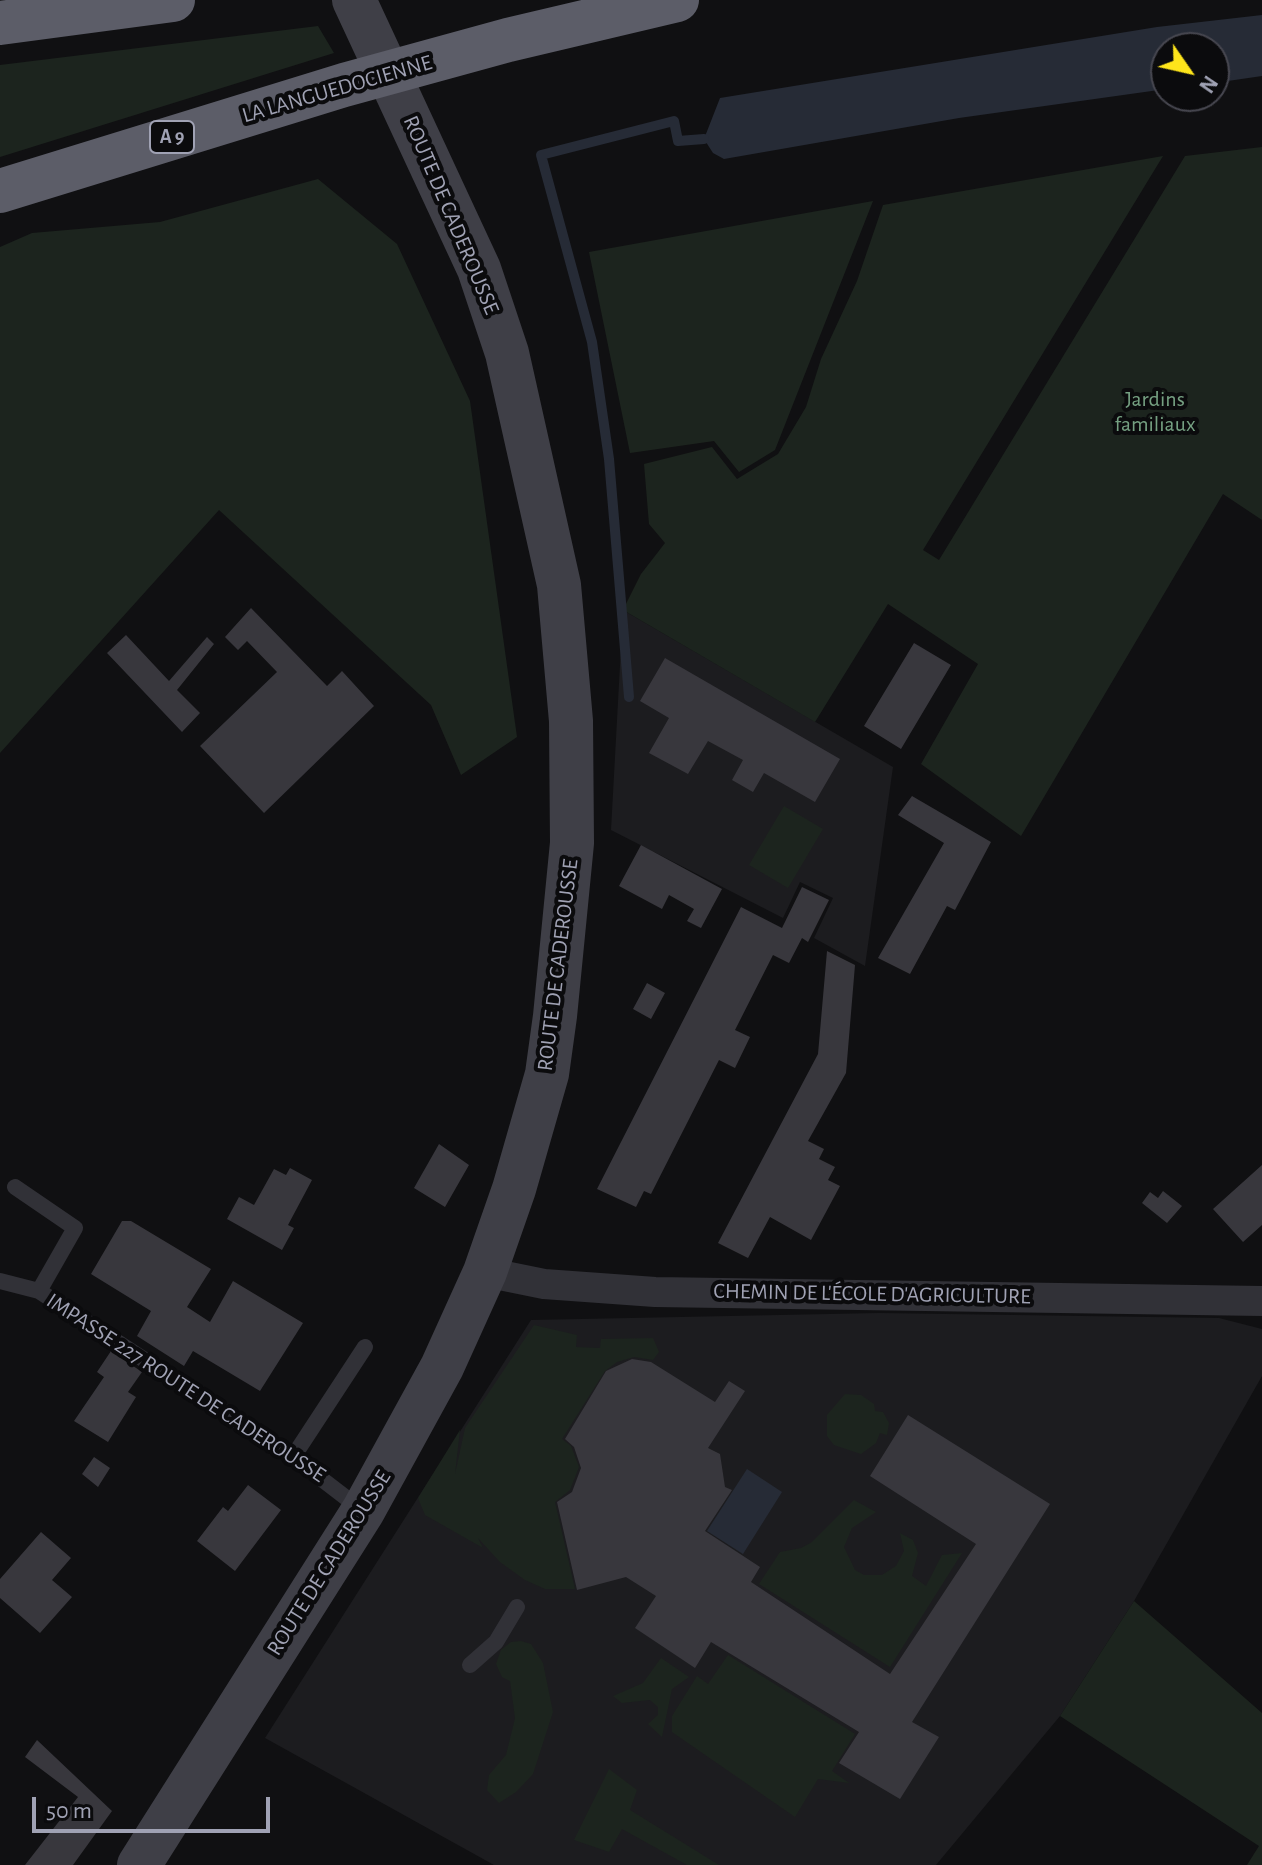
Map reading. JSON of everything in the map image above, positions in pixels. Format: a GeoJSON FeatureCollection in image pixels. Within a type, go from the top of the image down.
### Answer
{"type":"FeatureCollection","features":[{"type":"Feature","properties":{"kind":"highway"},"geometry":{"type":"LineString","coordinates":[[0,23],[173,0]]}},
{"type":"Feature","properties":{"kind":"highway","name":"LA LANGUEDOCIENNE"},"geometry":{"type":"LineString","coordinates":[[0,191],[344,85],[508,40],[677,0]]}},
{"type":"Feature","properties":{"kind":"main road","name":"ROUTE DE CADEROUSSE"},"geometry":{"type":"LineString","coordinates":[[139,1865],[363,1511],[442,1367],[485,1272],[514,1189],[547,1074],[572,843],[571,721],[559,585],[534,460],[507,353],[479,269],[354,0]]}},
{"type":"Feature","properties":{"kind":"street","name":"CHEMIN DE L'ÉCOLE D'AGRICULTURE"},"geometry":{"type":"LineString","coordinates":[[485,1272],[544,1284],[655,1292],[1262,1301]]}},
{"type":"Feature","properties":{"kind":"lane"},"geometry":{"type":"LineString","coordinates":[[15,1187],[75,1228],[39,1291]]}},
{"type":"Feature","properties":{"kind":"lane","name":"IMPASSE 227 ROUTE DE CADEROUSSE"},"geometry":{"type":"LineString","coordinates":[[0,1281],[39,1291],[293,1457],[337,1487],[363,1511]]}},
{"type":"Feature","properties":{"kind":"lane"},"geometry":{"type":"LineString","coordinates":[[293,1457],[365,1347]]}},
{"type":"Feature","properties":{"kind":"lane"},"geometry":{"type":"LineString","coordinates":[[470,1665],[496,1642],[517,1607]]}},
{"type":"Feature","properties":{"kind":"shaded area"},"geometry":{"type":"Polygon","coordinates":[[[1262,15],[1262,76],[1230,81],[1230,32],[1150,32],[1150,91],[959,118],[724,159],[713,153],[704,139],[720,98],[1157,27],[1262,15]]]}},
{"type":"Feature","properties":{"kind":"shaded area"},"geometry":{"type":"Polygon","coordinates":[[[623,610],[893,767],[865,966],[814,938],[833,898],[800,882],[783,918],[611,830],[623,610]]]}},
{"type":"Feature","properties":{"kind":"shaded area"},"geometry":{"type":"Polygon","coordinates":[[[879,1313],[1219,1318],[1262,1329],[1262,1376],[1134,1601],[1060,1716],[936,1865],[494,1865],[265,1738],[531,1320],[879,1313]]]}},
{"type":"Feature","properties":{"kind":"shaded area"},"geometry":{"type":"Polygon","coordinates":[[[747,1469],[782,1492],[743,1554],[707,1531],[747,1469]]]}},
{"type":"Feature","properties":{"kind":"green space"},"geometry":{"type":"Polygon","coordinates":[[[318,26],[334,53],[0,157],[0,65],[318,26]]]}},
{"type":"Feature","properties":{"kind":"green space","name":"Jardins familiaux"},"geometry":{"type":"Polygon","coordinates":[[[1262,147],[1262,520],[1223,494],[1021,836],[921,764],[978,664],[888,604],[815,722],[623,610],[641,574],[665,543],[649,524],[644,464],[712,447],[737,479],[778,454],[806,407],[821,359],[857,281],[883,205],[1163,156],[923,550],[939,560],[1185,156],[1262,147]]]}},
{"type":"Feature","properties":{"kind":"green space"},"geometry":{"type":"Polygon","coordinates":[[[318,179],[397,244],[470,401],[517,737],[461,775],[431,705],[219,510],[0,753],[0,247],[32,233],[160,222],[318,179]]]}},
{"type":"Feature","properties":{"kind":"green space"},"geometry":{"type":"Polygon","coordinates":[[[873,201],[775,450],[739,472],[714,441],[630,453],[589,252],[873,201]]]}},
{"type":"Feature","properties":{"kind":"green space"},"geometry":{"type":"Polygon","coordinates":[[[784,806],[823,829],[788,888],[749,865],[784,806]]]}},
{"type":"Feature","properties":{"kind":"green space"},"geometry":{"type":"Polygon","coordinates":[[[534,1325],[577,1335],[576,1347],[600,1348],[601,1339],[653,1338],[659,1352],[653,1360],[634,1357],[617,1362],[605,1371],[562,1439],[571,1446],[579,1467],[570,1490],[555,1502],[575,1589],[545,1589],[525,1580],[500,1562],[478,1538],[483,1548],[425,1515],[418,1498],[460,1430],[455,1474],[465,1428],[534,1325]]]}},
{"type":"Feature","properties":{"kind":"green space"},"geometry":{"type":"Polygon","coordinates":[[[845,1394],[861,1395],[874,1404],[875,1411],[883,1412],[889,1423],[887,1435],[880,1433],[876,1443],[861,1454],[834,1445],[827,1436],[827,1415],[845,1394]]]}},
{"type":"Feature","properties":{"kind":"green space"},"geometry":{"type":"Polygon","coordinates":[[[854,1500],[876,1512],[852,1528],[844,1547],[855,1570],[864,1575],[882,1575],[896,1566],[904,1551],[900,1533],[913,1540],[918,1553],[912,1576],[926,1586],[942,1555],[962,1553],[890,1667],[759,1584],[780,1552],[801,1548],[812,1542],[854,1500]]]}},
{"type":"Feature","properties":{"kind":"green space"},"geometry":{"type":"Polygon","coordinates":[[[1134,1601],[1262,1713],[1262,1865],[1247,1865],[1259,1846],[1060,1716],[1134,1601]]]}},
{"type":"Feature","properties":{"kind":"green space"},"geometry":{"type":"Polygon","coordinates":[[[511,1642],[531,1644],[543,1663],[553,1712],[533,1774],[516,1792],[499,1803],[487,1790],[489,1775],[506,1755],[515,1718],[510,1681],[502,1677],[496,1664],[501,1650],[511,1642]]]}},
{"type":"Feature","properties":{"kind":"green space"},"geometry":{"type":"Polygon","coordinates":[[[728,1655],[855,1734],[832,1771],[849,1783],[818,1779],[795,1817],[672,1732],[672,1716],[697,1676],[708,1684],[728,1655]]]}},
{"type":"Feature","properties":{"kind":"green space"},"geometry":{"type":"Polygon","coordinates":[[[661,1658],[689,1677],[672,1689],[662,1737],[648,1724],[658,1715],[658,1707],[650,1700],[622,1703],[613,1696],[643,1683],[661,1658]]]}},
{"type":"Feature","properties":{"kind":"green space"},"geometry":{"type":"Polygon","coordinates":[[[609,1769],[637,1790],[630,1810],[719,1865],[687,1865],[622,1829],[609,1852],[574,1840],[609,1769]]]}},
{"type":"Feature","properties":{"kind":"building"},"geometry":{"type":"Polygon","coordinates":[[[251,608],[327,686],[342,671],[374,706],[264,813],[200,746],[277,672],[247,641],[238,650],[225,637],[251,608]]]}},
{"type":"Feature","properties":{"kind":"building"},"geometry":{"type":"Polygon","coordinates":[[[126,635],[169,681],[207,637],[214,644],[177,690],[200,713],[182,732],[107,653],[126,635]]]}},
{"type":"Feature","properties":{"kind":"building"},"geometry":{"type":"Polygon","coordinates":[[[914,643],[951,665],[901,749],[864,726],[914,643]]]}},
{"type":"Feature","properties":{"kind":"building"},"geometry":{"type":"Polygon","coordinates":[[[665,658],[840,759],[815,802],[764,773],[753,792],[732,780],[743,760],[708,741],[688,774],[649,753],[669,718],[640,701],[665,658]]]}},
{"type":"Feature","properties":{"kind":"building"},"geometry":{"type":"Polygon","coordinates":[[[912,796],[991,842],[955,910],[947,906],[910,974],[878,958],[944,843],[898,815],[912,796]]]}},
{"type":"Feature","properties":{"kind":"building"},"geometry":{"type":"Polygon","coordinates":[[[641,845],[722,889],[701,928],[687,921],[694,909],[669,895],[662,909],[619,886],[641,845]]]}},
{"type":"Feature","properties":{"kind":"building"},"geometry":{"type":"Polygon","coordinates":[[[802,887],[829,900],[808,942],[802,938],[789,963],[773,955],[735,1030],[750,1037],[735,1068],[719,1060],[651,1194],[644,1191],[636,1207],[597,1189],[741,907],[782,928],[802,887]]]}},
{"type":"Feature","properties":{"kind":"building"},"geometry":{"type":"Polygon","coordinates":[[[827,951],[855,965],[846,1073],[808,1141],[824,1149],[819,1159],[835,1167],[828,1180],[840,1186],[811,1240],[770,1217],[748,1258],[718,1243],[818,1054],[827,951]]]}},
{"type":"Feature","properties":{"kind":"building"},"geometry":{"type":"Polygon","coordinates":[[[647,983],[665,993],[651,1019],[633,1009],[647,983]]]}},
{"type":"Feature","properties":{"kind":"building"},"geometry":{"type":"Polygon","coordinates":[[[439,1144],[469,1165],[445,1207],[414,1188],[439,1144]]]}},
{"type":"Feature","properties":{"kind":"building"},"geometry":{"type":"Polygon","coordinates":[[[1262,1165],[1262,1225],[1243,1242],[1213,1209],[1262,1165]]]}},
{"type":"Feature","properties":{"kind":"building"},"geometry":{"type":"Polygon","coordinates":[[[290,1168],[312,1180],[288,1225],[294,1228],[282,1250],[227,1219],[239,1197],[254,1205],[274,1169],[286,1175],[290,1168]]]}},
{"type":"Feature","properties":{"kind":"building"},"geometry":{"type":"Polygon","coordinates":[[[1163,1191],[1182,1206],[1167,1223],[1142,1203],[1150,1192],[1158,1198],[1163,1191]]]}},
{"type":"Feature","properties":{"kind":"building"},"geometry":{"type":"Polygon","coordinates":[[[122,1221],[131,1221],[211,1269],[187,1307],[210,1322],[233,1281],[303,1323],[260,1391],[193,1351],[184,1366],[137,1336],[151,1311],[91,1274],[122,1221]]]}},
{"type":"Feature","properties":{"kind":"building"},"geometry":{"type":"Polygon","coordinates":[[[111,1351],[142,1372],[128,1392],[136,1397],[108,1442],[74,1421],[104,1377],[97,1372],[111,1351]]]}},
{"type":"Feature","properties":{"kind":"building"},"geometry":{"type":"Polygon","coordinates":[[[632,1359],[651,1362],[715,1402],[729,1381],[745,1391],[708,1448],[720,1454],[725,1487],[732,1490],[705,1531],[760,1567],[751,1582],[890,1674],[976,1544],[870,1476],[908,1415],[1050,1504],[912,1722],[939,1737],[900,1799],[839,1763],[859,1732],[711,1642],[695,1668],[635,1628],[656,1596],[626,1577],[577,1590],[557,1502],[572,1492],[581,1468],[574,1447],[565,1439],[606,1371],[632,1359]]]}},
{"type":"Feature","properties":{"kind":"building"},"geometry":{"type":"Polygon","coordinates":[[[94,1457],[110,1468],[98,1487],[82,1474],[94,1457]]]}},
{"type":"Feature","properties":{"kind":"building"},"geometry":{"type":"Polygon","coordinates":[[[248,1485],[281,1510],[235,1571],[197,1541],[223,1507],[228,1511],[248,1485]]]}},
{"type":"Feature","properties":{"kind":"building"},"geometry":{"type":"Polygon","coordinates":[[[41,1532],[71,1558],[52,1580],[72,1597],[40,1633],[0,1598],[0,1579],[41,1532]]]}},
{"type":"Feature","properties":{"kind":"building"},"geometry":{"type":"Polygon","coordinates":[[[37,1740],[112,1811],[73,1865],[25,1865],[78,1797],[25,1757],[37,1740]]]}},
{"type":"Feature","properties":{"kind":"waterway"},"geometry":{"type":"LineString","coordinates":[[629,697],[609,459],[592,342],[541,155],[674,121],[678,141],[704,139]]}}]}
